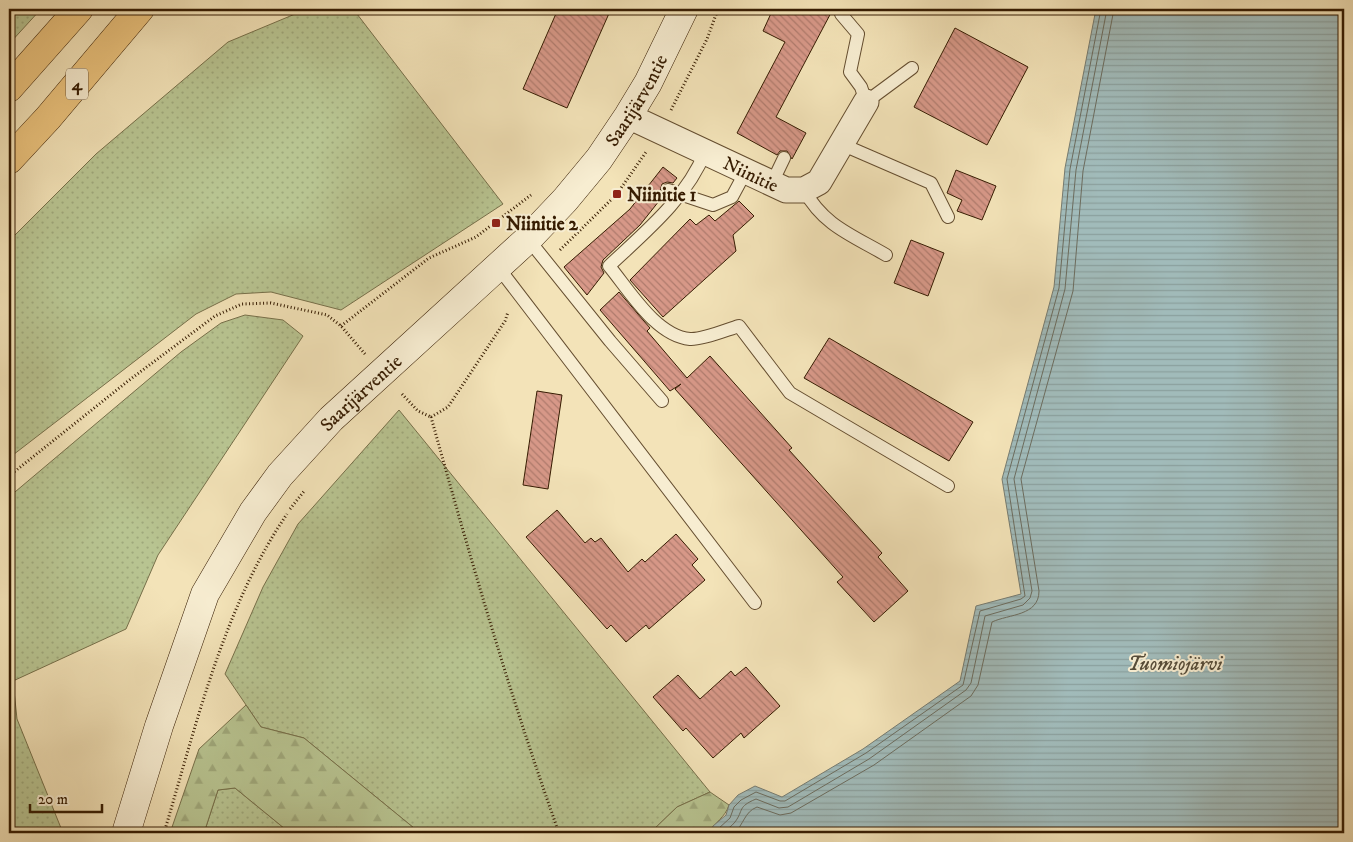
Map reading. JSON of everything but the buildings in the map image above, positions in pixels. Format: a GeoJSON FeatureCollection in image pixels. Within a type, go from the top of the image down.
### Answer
{"type":"FeatureCollection","features":[{"type":"Feature","properties":{"kind":"highway"},"geometry":{"type":"LineString","coordinates":[[9,88],[79,9]]}},
{"type":"Feature","properties":{"kind":"highway","name":"4"},"geometry":{"type":"LineString","coordinates":[[9,160],[48,118],[140,9]]}},
{"type":"Feature","properties":{"kind":"main road","name":"Saarijärventie"},"geometry":{"type":"LineString","coordinates":[[126,833],[159,726],[205,594],[253,512],[280,475],[331,419],[507,277],[528,239],[599,159],[628,116],[648,83],[684,9]]}},
{"type":"Feature","properties":{"kind":"street","name":"Niinitie"},"geometry":{"type":"LineString","coordinates":[[628,116],[786,190],[804,190],[819,182],[866,102]]}},
{"type":"Feature","properties":{"kind":"lane"},"geometry":{"type":"LineString","coordinates":[[841,14],[858,34],[850,72],[861,87],[866,102],[912,68]]}},
{"type":"Feature","properties":{"kind":"lane"},"geometry":{"type":"LineString","coordinates":[[841,144],[931,184],[948,217]]}},
{"type":"Feature","properties":{"kind":"lane"},"geometry":{"type":"LineString","coordinates":[[704,152],[689,182],[674,191],[649,228],[609,266],[659,326],[674,335],[691,339],[739,326],[790,393],[948,486]]}},
{"type":"Feature","properties":{"kind":"lane"},"geometry":{"type":"LineString","coordinates":[[772,184],[784,158]]}},
{"type":"Feature","properties":{"kind":"lane"},"geometry":{"type":"LineString","coordinates":[[674,191],[713,205],[732,197],[746,171]]}},
{"type":"Feature","properties":{"kind":"lane"},"geometry":{"type":"LineString","coordinates":[[804,190],[814,208],[830,223],[886,255]]}},
{"type":"Feature","properties":{"kind":"lane"},"geometry":{"type":"LineString","coordinates":[[528,239],[546,262],[589,306],[662,401]]}},
{"type":"Feature","properties":{"kind":"lane"},"geometry":{"type":"LineString","coordinates":[[507,277],[755,603]]}},
{"type":"Feature","properties":{"kind":"path"},"geometry":{"type":"LineString","coordinates":[[546,262],[569,244],[617,194],[661,131],[707,39],[718,9]]}},
{"type":"Feature","properties":{"kind":"path"},"geometry":{"type":"LineString","coordinates":[[341,326],[429,258],[476,237],[534,193]]}},
{"type":"Feature","properties":{"kind":"path"},"geometry":{"type":"LineString","coordinates":[[431,417],[448,407],[464,386],[505,321],[507,277]]}},
{"type":"Feature","properties":{"kind":"path"},"geometry":{"type":"LineString","coordinates":[[9,476],[128,381],[215,316],[242,304],[271,303],[327,315],[341,326],[355,343]]}},
{"type":"Feature","properties":{"kind":"path"},"geometry":{"type":"LineString","coordinates":[[402,394],[418,412],[431,417]]}},
{"type":"Feature","properties":{"kind":"path"},"geometry":{"type":"LineString","coordinates":[[431,417],[473,569],[521,727],[559,833]]}},
{"type":"Feature","properties":{"kind":"path"},"geometry":{"type":"LineString","coordinates":[[164,833],[215,662],[247,586],[285,516],[308,486]]}},
{"type":"Feature","properties":{"kind":"green space"},"geometry":{"type":"Polygon","coordinates":[[[9,9],[41,9],[9,44],[9,9]]]}},
{"type":"Feature","properties":{"kind":"green space"},"geometry":{"type":"Polygon","coordinates":[[[307,9],[357,14],[503,204],[341,310],[271,292],[236,294],[196,314],[9,458],[9,241],[96,154],[228,42],[307,9]]]}},
{"type":"Feature","properties":{"kind":"green space"},"geometry":{"type":"Polygon","coordinates":[[[245,315],[283,320],[303,336],[158,555],[126,629],[13,681],[17,719],[63,833],[9,833],[9,497],[181,352],[221,323],[245,315]]]}},
{"type":"Feature","properties":{"kind":"green space"},"geometry":{"type":"Polygon","coordinates":[[[399,410],[710,792],[677,807],[650,833],[420,833],[304,738],[261,727],[225,674],[263,587],[298,524],[399,410]]]}},
{"type":"Feature","properties":{"kind":"green space"},"geometry":{"type":"Polygon","coordinates":[[[246,705],[261,727],[304,738],[420,833],[290,833],[235,788],[218,790],[204,833],[170,833],[199,749],[246,705]]]}},
{"type":"Feature","properties":{"kind":"green space"},"geometry":{"type":"Polygon","coordinates":[[[235,788],[290,833],[204,833],[218,790],[235,788]]]}},
{"type":"Feature","properties":{"kind":"green space"},"geometry":{"type":"Polygon","coordinates":[[[710,792],[729,805],[710,833],[650,833],[677,807],[710,792]]]}},
{"type":"Feature","properties":{"kind":"water","name":"Tuomiojärvi"},"geometry":{"type":"Polygon","coordinates":[[[1096,9],[1344,9],[1344,833],[710,833],[713,826],[726,815],[729,805],[738,795],[755,786],[782,797],[863,749],[960,681],[976,606],[1021,594],[1002,479],[1054,287],[1065,168],[1096,9]]]}},
{"type":"Feature","properties":{"kind":"place","name":"Niinitie 1"},"geometry":{"type":"Point","coordinates":[617,194]}},
{"type":"Feature","properties":{"kind":"place","name":"Niinitie 2"},"geometry":{"type":"Point","coordinates":[496,223]}}]}
